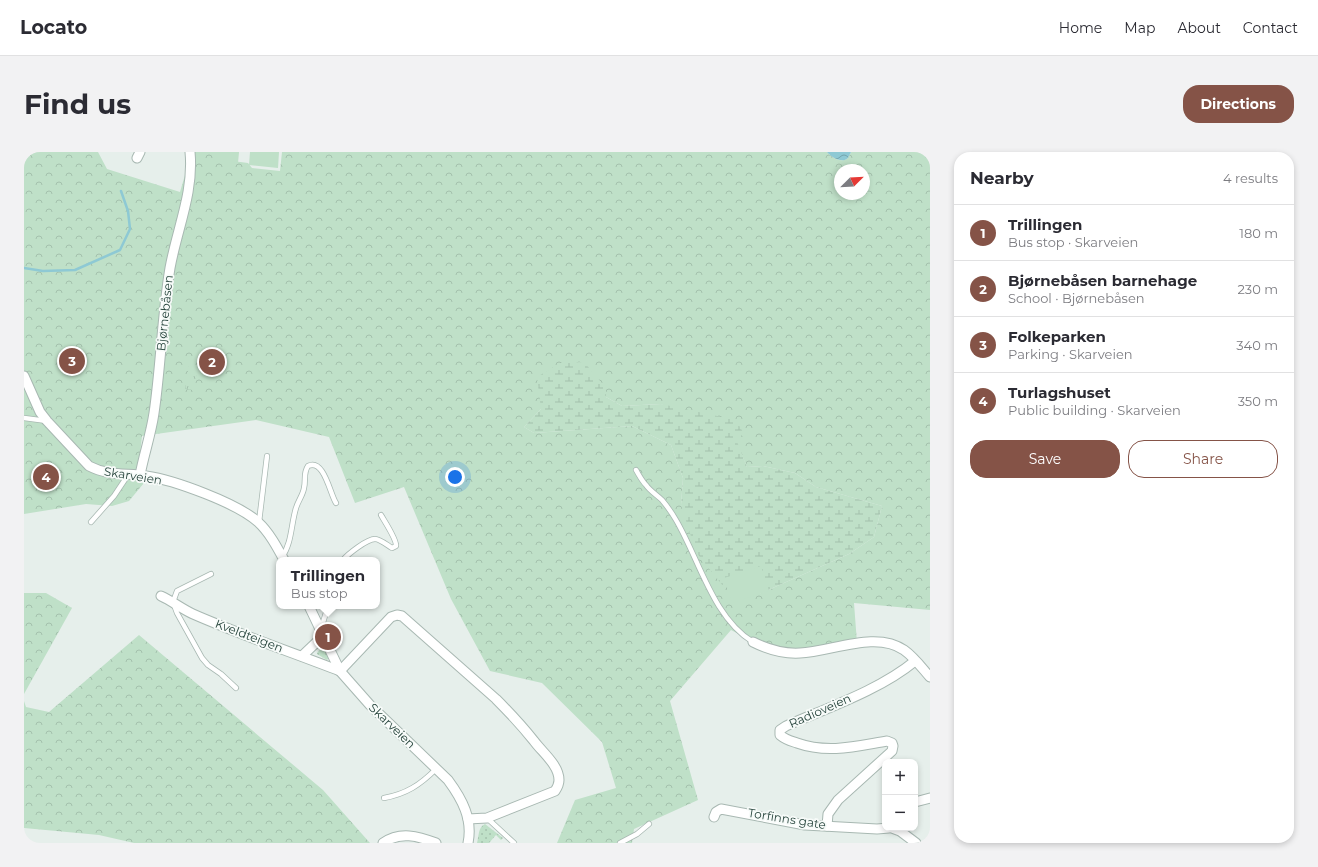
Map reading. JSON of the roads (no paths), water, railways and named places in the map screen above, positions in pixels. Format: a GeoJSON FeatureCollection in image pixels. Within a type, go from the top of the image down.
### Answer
{"type":"FeatureCollection","features":[{"type":"Feature","properties":{"kind":"street","name":"Bjørnebåsen"},"geometry":{"type":"LineString","coordinates":[[140,475],[154,415],[168,285],[174,250],[188,195],[190,179],[190,152]]}},
{"type":"Feature","properties":{"kind":"street","name":"Skarveien"},"geometry":{"type":"LineString","coordinates":[[24,376],[40,412],[89,466],[104,472],[140,475],[177,484],[240,510],[259,523],[282,557]]}},
{"type":"Feature","properties":{"kind":"street","name":"Kveldteigen"},"geometry":{"type":"LineString","coordinates":[[161,596],[191,612],[236,632],[340,671]]}},
{"type":"Feature","properties":{"kind":"street","name":"Skarveien"},"geometry":{"type":"LineString","coordinates":[[310,609],[340,671],[370,705],[448,780],[456,791],[464,806],[468,819],[470,829],[468,843]]}},
{"type":"Feature","properties":{"kind":"street"},"geometry":{"type":"LineString","coordinates":[[340,671],[394,615],[399,615],[413,625],[496,699],[524,728],[553,764],[558,776],[559,784],[554,791],[487,818],[468,819]]}},
{"type":"Feature","properties":{"kind":"street"},"geometry":{"type":"LineString","coordinates":[[302,656],[322,633]]}},
{"type":"Feature","properties":{"kind":"street"},"geometry":{"type":"LineString","coordinates":[[753,642],[767,649],[780,652],[801,653],[863,642],[882,642],[892,644],[904,650],[930,676]]}},
{"type":"Feature","properties":{"kind":"street","name":"Radioveien"},"geometry":{"type":"LineString","coordinates":[[827,826],[828,814],[833,806],[892,751],[892,743],[888,741],[846,748],[817,749],[785,739],[780,736],[780,730],[872,688],[915,661]]}},
{"type":"Feature","properties":{"kind":"street"},"geometry":{"type":"LineString","coordinates":[[918,801],[930,798]]}},
{"type":"Feature","properties":{"kind":"street","name":"Torfinns gate"},"geometry":{"type":"LineString","coordinates":[[714,817],[716,812],[720,809],[806,825],[882,829]]}},
{"type":"Feature","properties":{"kind":"street"},"geometry":{"type":"LineString","coordinates":[[900,831],[916,843]]}},
{"type":"Feature","properties":{"kind":"street"},"geometry":{"type":"LineString","coordinates":[[383,843],[389,839],[400,836],[413,836],[436,843]]}},
{"type":"Feature","properties":{"kind":"lane"},"geometry":{"type":"LineString","coordinates":[[24,418],[47,421]]}},
{"type":"Feature","properties":{"kind":"lane"},"geometry":{"type":"LineString","coordinates":[[259,523],[267,456]]}},
{"type":"Feature","properties":{"kind":"lane"},"geometry":{"type":"LineString","coordinates":[[284,557],[289,542],[295,510],[304,488],[305,473],[308,466],[314,464],[323,472],[336,503]]}},
{"type":"Feature","properties":{"kind":"lane"},"geometry":{"type":"LineString","coordinates":[[636,470],[646,486],[662,501],[677,521],[705,580],[723,613],[730,623],[753,642]]}},
{"type":"Feature","properties":{"kind":"lane"},"geometry":{"type":"LineString","coordinates":[[91,522],[114,496],[128,475]]}},
{"type":"Feature","properties":{"kind":"lane"},"geometry":{"type":"LineString","coordinates":[[346,557],[357,548],[372,539],[378,540],[392,548],[396,546],[396,541],[381,515]]}},
{"type":"Feature","properties":{"kind":"lane"},"geometry":{"type":"LineString","coordinates":[[211,574],[177,591],[174,602],[179,618],[185,626],[202,658],[208,665],[221,674],[236,688]]}},
{"type":"Feature","properties":{"kind":"lane"},"geometry":{"type":"LineString","coordinates":[[322,633],[327,609]]}},
{"type":"Feature","properties":{"kind":"lane"},"geometry":{"type":"LineString","coordinates":[[384,798],[396,796],[407,791],[436,769]]}},
{"type":"Feature","properties":{"kind":"lane"},"geometry":{"type":"LineString","coordinates":[[487,818],[514,843]]}},
{"type":"Feature","properties":{"kind":"lane"},"geometry":{"type":"LineString","coordinates":[[620,843],[632,837],[649,824]]}},
{"type":"Feature","properties":{"kind":"water"},"geometry":{"type":"Polygon","coordinates":[[[827,152],[851,152],[846,160],[840,160],[834,158],[827,152]]]}},
{"type":"Feature","properties":{"kind":"waterway"},"geometry":{"type":"LineString","coordinates":[[24,268],[43,271],[75,270],[120,250],[130,229],[128,211],[121,191]]}},
{"type":"Feature","properties":{"kind":"place","name":"Folkeparken"},"geometry":{"type":"Point","coordinates":[72,361]}},
{"type":"Feature","properties":{"kind":"place","name":"Bjørnebåsen barnehage"},"geometry":{"type":"Point","coordinates":[212,362]}},
{"type":"Feature","properties":{"kind":"place","name":"Turlagshuset"},"geometry":{"type":"Point","coordinates":[46,477]}},
{"type":"Feature","properties":{"kind":"place","name":"Trillingen"},"geometry":{"type":"Point","coordinates":[328,637]}}]}
